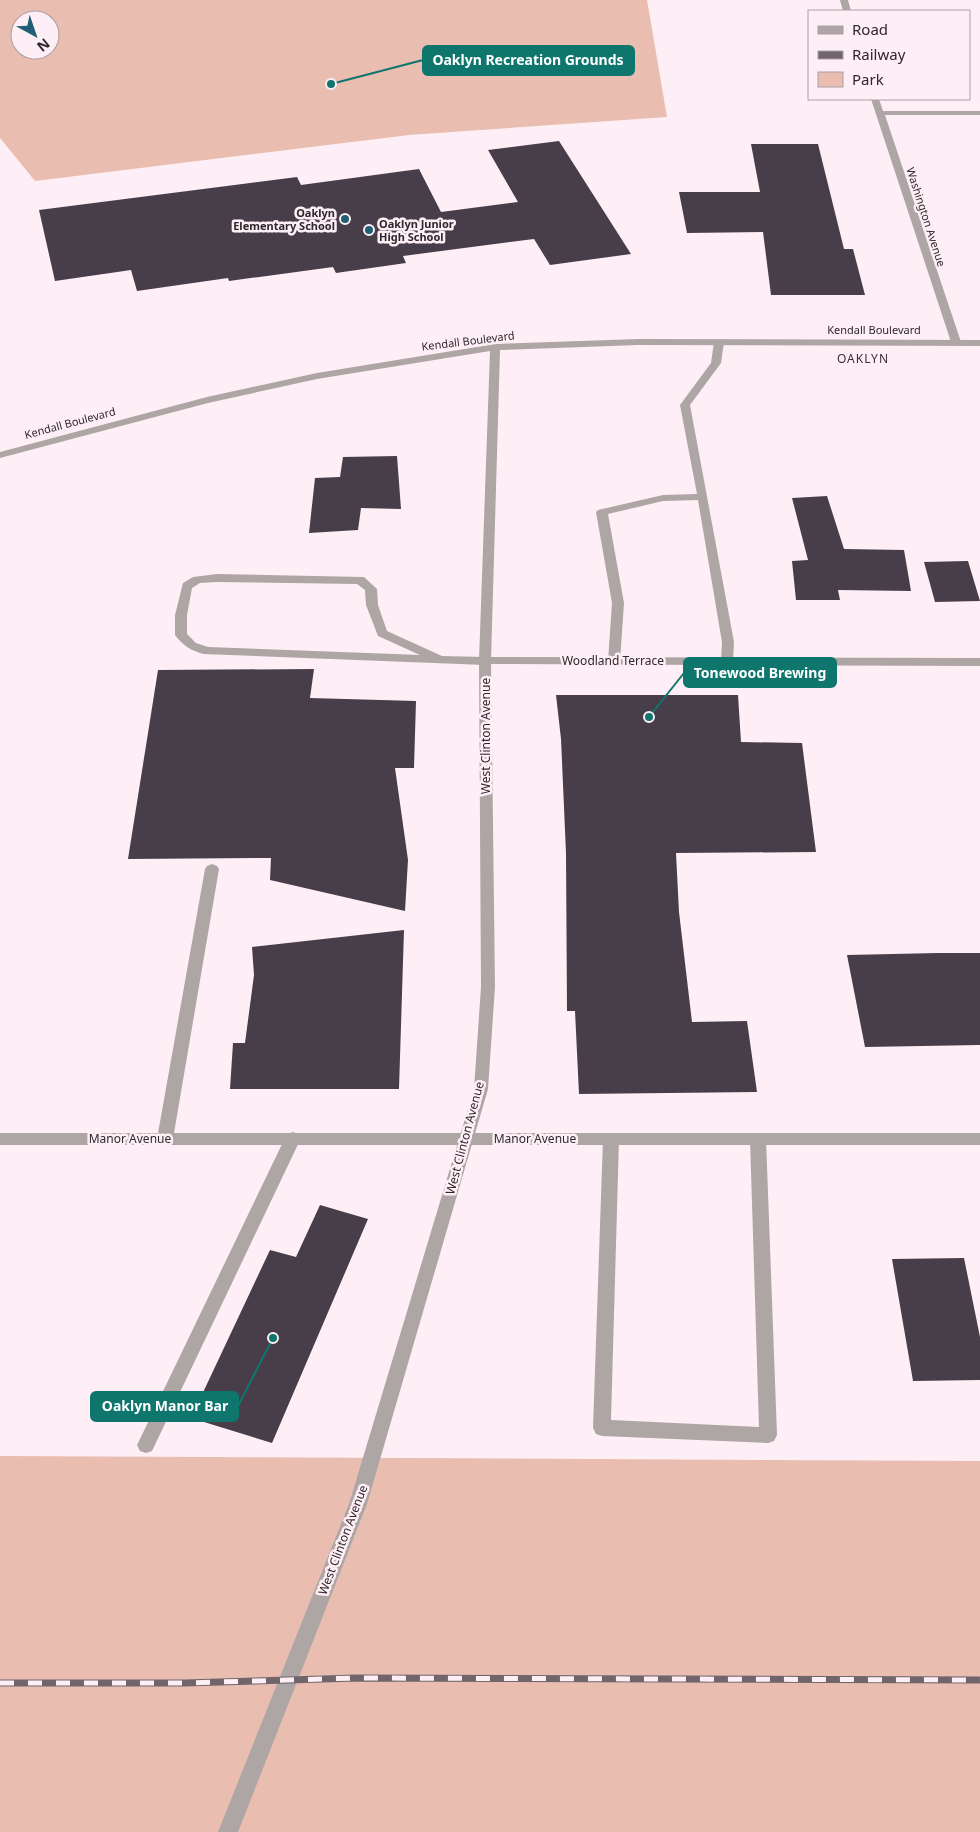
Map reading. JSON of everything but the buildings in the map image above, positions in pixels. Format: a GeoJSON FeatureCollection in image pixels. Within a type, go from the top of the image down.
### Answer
{"type":"FeatureCollection","features":[{"type":"Feature","properties":{"kind":"street","name":"Washington Avenue"},"geometry":{"type":"LineString","coordinates":[[875,100],[956,342]]}},
{"type":"Feature","properties":{"kind":"street"},"geometry":{"type":"LineString","coordinates":[[880,113],[980,112]]}},
{"type":"Feature","properties":{"kind":"street","name":"Kendall Boulevard"},"geometry":{"type":"LineString","coordinates":[[0,455],[207,400],[298,380],[495,347],[638,342],[980,342]]}},
{"type":"Feature","properties":{"kind":"street"},"geometry":{"type":"LineString","coordinates":[[719,342],[716,362],[684,405],[703,497],[728,642],[727,661]]}},
{"type":"Feature","properties":{"kind":"street","name":"West Clinton Avenue"},"geometry":{"type":"LineString","coordinates":[[228,1832],[358,1504],[481,1090],[488,987],[485,661],[495,347]]}},
{"type":"Feature","properties":{"kind":"street"},"geometry":{"type":"LineString","coordinates":[[614,661],[618,603],[602,512],[663,498],[703,497]]}},
{"type":"Feature","properties":{"kind":"street","name":"Woodland Terrace"},"geometry":{"type":"LineString","coordinates":[[438,658],[382,633],[372,605],[371,589],[360,580],[217,578],[197,580],[187,586],[181,614],[181,635],[192,646],[208,651],[485,661],[980,662]]}},
{"type":"Feature","properties":{"kind":"street"},"geometry":{"type":"LineString","coordinates":[[165,1139],[212,869]]}},
{"type":"Feature","properties":{"kind":"street"},"geometry":{"type":"LineString","coordinates":[[146,1445],[293,1138]]}},
{"type":"Feature","properties":{"kind":"street","name":"Manor Avenue"},"geometry":{"type":"LineString","coordinates":[[0,1139],[980,1139]]}},
{"type":"Feature","properties":{"kind":"street"},"geometry":{"type":"LineString","coordinates":[[611,1139],[602,1428],[768,1435],[758,1139]]}},
{"type":"Feature","properties":{"kind":"green space"},"geometry":{"type":"Polygon","coordinates":[[[0,0],[647,0],[667,117],[409,135],[35,181],[0,138],[0,0]]]}},
{"type":"Feature","properties":{"kind":"green space"},"geometry":{"type":"Polygon","coordinates":[[[0,1456],[980,1461],[980,1832],[0,1832],[0,1456]]]}},
{"type":"Feature","properties":{"kind":"railway"},"geometry":{"type":"LineString","coordinates":[[0,1683],[184,1683],[357,1678],[980,1680]]}},
{"type":"Feature","properties":{"kind":"place","name":"Oaklyn Recreation Grounds"},"geometry":{"type":"Point","coordinates":[331,84]}},
{"type":"Feature","properties":{"kind":"place","name":"Oaklyn Elementary School"},"geometry":{"type":"Point","coordinates":[345,219]}},
{"type":"Feature","properties":{"kind":"place","name":"Oaklyn Junior High School"},"geometry":{"type":"Point","coordinates":[369,230]}},
{"type":"Feature","properties":{"kind":"place","name":"Tonewood Brewing"},"geometry":{"type":"Point","coordinates":[649,717]}},
{"type":"Feature","properties":{"kind":"place","name":"Oaklyn Manor Bar"},"geometry":{"type":"Point","coordinates":[273,1338]}},
{"type":"Feature","properties":{"kind":"district","name":"OAKLYN"},"geometry":{"type":"Point","coordinates":[863,359]}}]}
